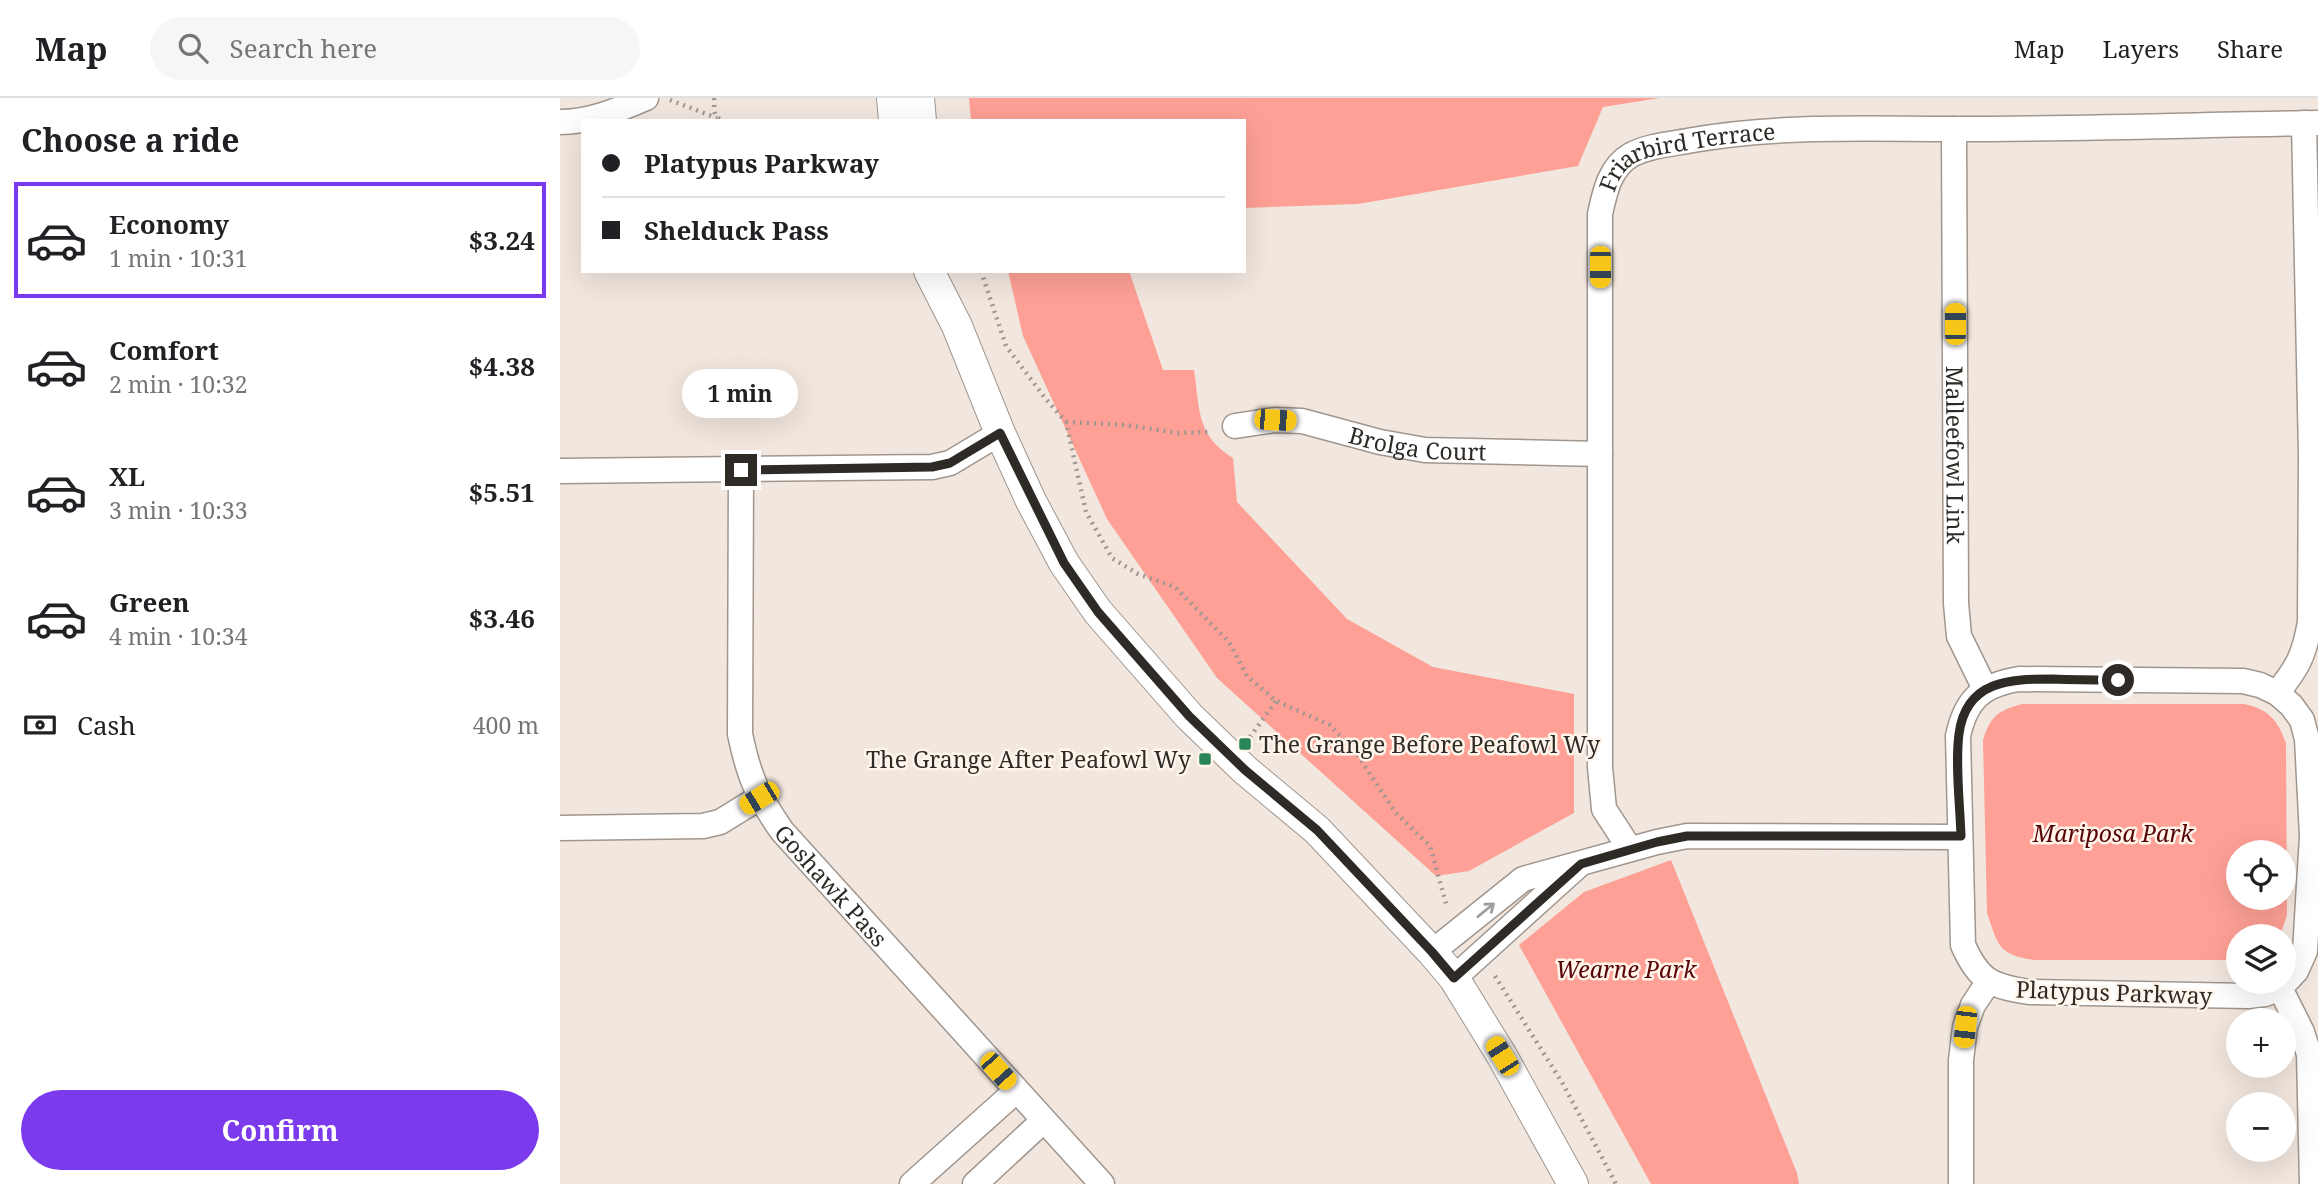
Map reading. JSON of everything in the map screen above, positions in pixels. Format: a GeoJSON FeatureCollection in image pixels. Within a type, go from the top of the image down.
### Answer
{"type":"FeatureCollection","features":[{"type":"Feature","properties":{"kind":"street"},"geometry":{"type":"LineString","coordinates":[[586,119],[608,114],[646,98]]}},
{"type":"Feature","properties":{"kind":"street"},"geometry":{"type":"LineString","coordinates":[[892,98],[894,119]]}},
{"type":"Feature","properties":{"kind":"street"},"geometry":{"type":"LineString","coordinates":[[919,98],[921,119]]}},
{"type":"Feature","properties":{"kind":"street"},"geometry":{"type":"LineString","coordinates":[[560,122],[581,120]]}},
{"type":"Feature","properties":{"kind":"street"},"geometry":{"type":"LineString","coordinates":[[2277,694],[2298,666],[2306,645],[2310,622],[2315,455],[2311,123]]}},
{"type":"Feature","properties":{"kind":"street","name":"Friarbird Terrace"},"geometry":{"type":"LineString","coordinates":[[1630,849],[1604,809],[1600,767],[1600,214],[1605,190],[1614,170],[1631,155],[1656,146],[1731,133],[1816,128],[1954,129],[2311,123]]}},
{"type":"Feature","properties":{"kind":"street","name":"Malleefowl Link"},"geometry":{"type":"LineString","coordinates":[[1954,129],[1956,603],[1959,636],[1985,689]]}},
{"type":"Feature","properties":{"kind":"street"},"geometry":{"type":"LineString","coordinates":[[930,273],[957,326],[1000,433],[1064,563],[1098,612],[1189,716],[1245,770],[1317,830],[1454,978],[1502,1056],[1573,1184]]}},
{"type":"Feature","properties":{"kind":"street"},"geometry":{"type":"LineString","coordinates":[[949,273],[957,326]]}},
{"type":"Feature","properties":{"kind":"street","name":"Brolga Court"},"geometry":{"type":"LineString","coordinates":[[1235,426],[1275,420],[1302,421],[1380,442],[1425,450],[1600,454]]}},
{"type":"Feature","properties":{"kind":"street"},"geometry":{"type":"LineString","coordinates":[[560,471],[932,467],[957,460],[1000,433]]}},
{"type":"Feature","properties":{"kind":"street","name":"Goshawk Pass"},"geometry":{"type":"LineString","coordinates":[[741,470],[740,734],[747,767],[759,798],[782,831],[1102,1184]]}},
{"type":"Feature","properties":{"kind":"street"},"geometry":{"type":"LineString","coordinates":[[1985,689],[2000,682],[2018,679],[2243,681],[2260,685],[2291,705],[2302,720],[2307,739],[2315,836],[2305,951],[2296,971]]}},
{"type":"Feature","properties":{"kind":"street","name":"Platypus Parkway"},"geometry":{"type":"LineString","coordinates":[[1985,689],[1971,702],[1962,718],[1958,736],[1964,945],[1973,967],[1989,981],[2005,989],[2043,993],[2264,994]]}},
{"type":"Feature","properties":{"kind":"street"},"geometry":{"type":"LineString","coordinates":[[560,828],[703,826],[720,822],[759,798]]}},
{"type":"Feature","properties":{"kind":"street"},"geometry":{"type":"LineString","coordinates":[[1432,952],[1524,879],[1687,836],[1961,836]]}},
{"type":"Feature","properties":{"kind":"street"},"geometry":{"type":"LineString","coordinates":[[1454,978],[1581,864]]}},
{"type":"Feature","properties":{"kind":"street"},"geometry":{"type":"LineString","coordinates":[[1961,1184],[1961,1060],[1965,1027],[1973,1005],[1989,981]]}},
{"type":"Feature","properties":{"kind":"street"},"geometry":{"type":"LineString","coordinates":[[2283,994],[2302,1032],[2309,1054],[2314,1175]]}},
{"type":"Feature","properties":{"kind":"street"},"geometry":{"type":"LineString","coordinates":[[912,1184],[1016,1091]]}},
{"type":"Feature","properties":{"kind":"street"},"geometry":{"type":"LineString","coordinates":[[975,1184],[1043,1121]]}},
{"type":"Feature","properties":{"kind":"path"},"geometry":{"type":"LineString","coordinates":[[666,98],[717,118]]}},
{"type":"Feature","properties":{"kind":"path"},"geometry":{"type":"LineString","coordinates":[[714,98],[713,112],[717,118]]}},
{"type":"Feature","properties":{"kind":"path"},"geometry":{"type":"LineString","coordinates":[[982,273],[1006,346],[1066,422],[1086,512],[1112,558],[1138,575],[1175,587],[1229,642],[1247,676],[1276,701],[1329,725],[1356,752],[1396,813],[1430,846],[1449,911]]}},
{"type":"Feature","properties":{"kind":"path"},"geometry":{"type":"LineString","coordinates":[[1066,422],[1126,425],[1178,433],[1209,433],[1235,426]]}},
{"type":"Feature","properties":{"kind":"path"},"geometry":{"type":"LineString","coordinates":[[1250,737],[1276,701]]}},
{"type":"Feature","properties":{"kind":"path"},"geometry":{"type":"LineString","coordinates":[[1492,972],[1556,1072],[1616,1184]]}},
{"type":"Feature","properties":{"kind":"green space"},"geometry":{"type":"Polygon","coordinates":[[[969,98],[1660,98],[1603,107],[1578,166],[1358,204],[1246,208],[1246,119],[971,119],[969,98]]]}},
{"type":"Feature","properties":{"kind":"green space"},"geometry":{"type":"Polygon","coordinates":[[[1008,273],[1130,273],[1163,370],[1194,370],[1199,409],[1206,431],[1221,449],[1233,458],[1237,502],[1347,619],[1433,667],[1574,694],[1574,813],[1469,871],[1436,876],[1217,678],[1107,519],[1023,336],[1008,273]]]}},
{"type":"Feature","properties":{"kind":"green space","name":"Mariposa Park"},"geometry":{"type":"Polygon","coordinates":[[[2022,704],[2244,704],[2266,713],[2280,728],[2286,743],[2287,840],[2226,840],[2226,910],[2287,910],[2284,924],[2226,924],[2226,960],[2034,960],[2006,951],[1997,941],[1987,913],[1983,740],[1989,725],[2001,712],[2022,704]]]}},
{"type":"Feature","properties":{"kind":"green space","name":"Wearne Park"},"geometry":{"type":"Polygon","coordinates":[[[1671,860],[1797,1173],[1799,1184],[1651,1184],[1519,945],[1584,892],[1671,860]]]}},
{"type":"Feature","properties":{"kind":"place","name":"The Grange Before Peafowl Wy"},"geometry":{"type":"Point","coordinates":[1245,744]}},
{"type":"Feature","properties":{"kind":"place","name":"The Grange After Peafowl Wy"},"geometry":{"type":"Point","coordinates":[1205,759]}},
{"type":"Feature","properties":{"kind":"route"},"geometry":{"type":"LineString","coordinates":[[741,470],[932,467],[950,463],[1000,433],[1031,501],[1064,563],[1098,612],[1189,716],[1245,770],[1317,830],[1454,978],[1581,864],[1596,859],[1687,836],[1961,836],[1958,736],[1962,718],[1971,702],[1985,689],[2000,682],[2018,679],[2118,680]]}}]}
